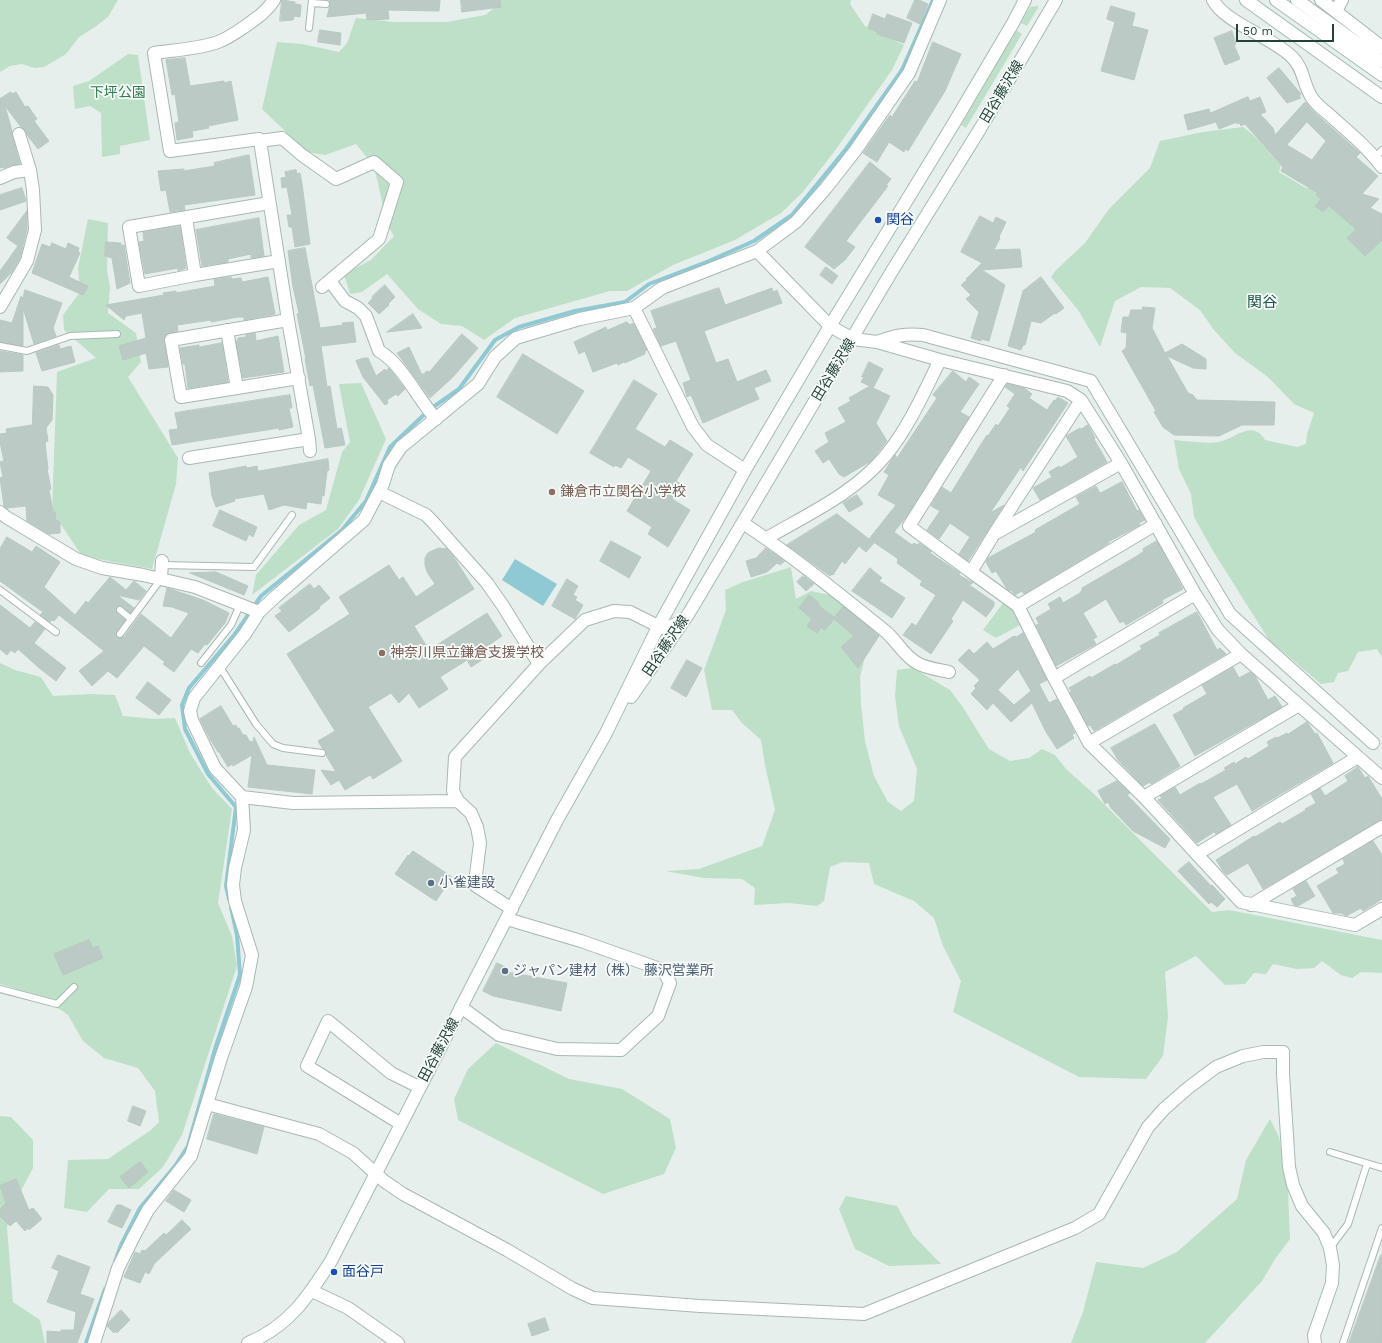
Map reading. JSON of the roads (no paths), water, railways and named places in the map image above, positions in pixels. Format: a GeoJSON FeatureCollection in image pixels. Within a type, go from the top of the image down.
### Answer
{"type":"FeatureCollection","features":[{"type":"Feature","properties":{"kind":"street"},"geometry":{"type":"LineString","coordinates":[[274,0],[268,10],[227,38],[218,42],[208,45],[154,53],[170,151],[259,138],[260,141],[282,138],[302,155],[336,178],[374,162],[397,182],[379,239],[326,284],[345,301],[358,308],[366,316],[379,351],[397,367],[435,417]]}},
{"type":"Feature","properties":{"kind":"street"},"geometry":{"type":"LineString","coordinates":[[94,1343],[118,1268],[148,1210],[191,1156],[221,1058],[246,987],[252,955],[235,901],[233,885],[235,868],[244,830],[242,798],[215,768],[192,720],[190,711],[194,698],[246,634],[259,612],[364,520],[379,492],[389,465],[401,447],[435,417],[478,384],[495,357],[516,338],[580,319],[634,308],[662,288],[757,251],[796,222],[826,188],[855,151],[909,73],[940,0]]}},
{"type":"Feature","properties":{"kind":"street","name":"田谷藤沢線"},"geometry":{"type":"LineString","coordinates":[[248,1343],[268,1334],[294,1313],[312,1291],[345,1236],[419,1087],[557,820],[605,735],[658,627],[745,470],[830,326],[954,123],[1013,23],[1024,0]]}},
{"type":"Feature","properties":{"kind":"street","name":"田谷藤沢線"},"geometry":{"type":"LineString","coordinates":[[605,735],[688,613],[853,339],[892,271],[980,130],[1056,0]]}},
{"type":"Feature","properties":{"kind":"street"},"geometry":{"type":"LineString","coordinates":[[1213,0],[1224,12],[1282,48],[1293,58],[1300,69],[1308,92],[1313,99],[1380,158]]}},
{"type":"Feature","properties":{"kind":"street"},"geometry":{"type":"LineString","coordinates":[[1246,0],[1382,97]]}},
{"type":"Feature","properties":{"kind":"street"},"geometry":{"type":"LineString","coordinates":[[1276,0],[1382,75]]}},
{"type":"Feature","properties":{"kind":"street"},"geometry":{"type":"LineString","coordinates":[[1297,0],[1382,61]]}},
{"type":"Feature","properties":{"kind":"street"},"geometry":{"type":"LineString","coordinates":[[1321,0],[1382,46]]}},
{"type":"Feature","properties":{"kind":"street"},"geometry":{"type":"LineString","coordinates":[[1336,12],[1342,0]]}},
{"type":"Feature","properties":{"kind":"street"},"geometry":{"type":"LineString","coordinates":[[0,307],[27,261],[35,230],[33,190],[30,170],[19,134]]}},
{"type":"Feature","properties":{"kind":"street"},"geometry":{"type":"LineString","coordinates":[[260,141],[310,451]]}},
{"type":"Feature","properties":{"kind":"street"},"geometry":{"type":"LineString","coordinates":[[0,178],[14,172],[30,170]]}},
{"type":"Feature","properties":{"kind":"street"},"geometry":{"type":"LineString","coordinates":[[269,203],[129,227],[139,286],[280,261]]}},
{"type":"Feature","properties":{"kind":"street"},"geometry":{"type":"LineString","coordinates":[[186,218],[195,275]]}},
{"type":"Feature","properties":{"kind":"street"},"geometry":{"type":"LineString","coordinates":[[757,251],[830,326],[853,339],[877,342],[940,360],[1067,391],[1081,400],[1121,463],[1195,594],[1218,630],[1241,654],[1382,778]]}},
{"type":"Feature","properties":{"kind":"street"},"geometry":{"type":"LineString","coordinates":[[634,308],[693,427],[707,445],[745,470]]}},
{"type":"Feature","properties":{"kind":"street"},"geometry":{"type":"LineString","coordinates":[[288,320],[171,340],[181,397],[299,378]]}},
{"type":"Feature","properties":{"kind":"street"},"geometry":{"type":"LineString","coordinates":[[227,330],[237,388]]}},
{"type":"Feature","properties":{"kind":"street"},"geometry":{"type":"LineString","coordinates":[[877,342],[894,336],[908,334],[923,335],[1091,381],[1230,614],[1373,743]]}},
{"type":"Feature","properties":{"kind":"street"},"geometry":{"type":"LineString","coordinates":[[767,538],[841,495],[865,477],[886,455],[908,424],[940,360]]}},
{"type":"Feature","properties":{"kind":"street"},"geometry":{"type":"LineString","coordinates":[[1004,375],[909,526],[1018,606],[1089,743],[1144,798],[1240,902],[1355,925],[1382,909]]}},
{"type":"Feature","properties":{"kind":"street"},"geometry":{"type":"LineString","coordinates":[[971,572],[1081,400]]}},
{"type":"Feature","properties":{"kind":"street"},"geometry":{"type":"LineString","coordinates":[[189,458],[309,439]]}},
{"type":"Feature","properties":{"kind":"street"},"geometry":{"type":"LineString","coordinates":[[994,534],[1121,463]]}},
{"type":"Feature","properties":{"kind":"street"},"geometry":{"type":"LineString","coordinates":[[379,492],[426,516],[432,521],[487,583],[539,664]]}},
{"type":"Feature","properties":{"kind":"street"},"geometry":{"type":"LineString","coordinates":[[2,518],[76,559],[102,568],[195,586],[259,612]]}},
{"type":"Feature","properties":{"kind":"street"},"geometry":{"type":"LineString","coordinates":[[743,523],[767,538],[894,638],[908,656],[918,664],[949,672]]}},
{"type":"Feature","properties":{"kind":"street"},"geometry":{"type":"LineString","coordinates":[[1018,606],[1156,524]]}},
{"type":"Feature","properties":{"kind":"street"},"geometry":{"type":"LineString","coordinates":[[161,579],[162,563]]}},
{"type":"Feature","properties":{"kind":"street"},"geometry":{"type":"LineString","coordinates":[[1054,678],[1195,594]]}},
{"type":"Feature","properties":{"kind":"street"},"geometry":{"type":"LineString","coordinates":[[461,1007],[500,1035],[557,1049],[622,1050],[658,1016],[670,983],[663,970],[509,914],[476,886],[480,843],[477,827],[471,812],[458,801],[453,791],[455,757],[539,664],[585,620],[614,611],[630,612],[662,628],[669,627],[682,621]]}},
{"type":"Feature","properties":{"kind":"street"},"geometry":{"type":"LineString","coordinates":[[1089,743],[1241,654]]}},
{"type":"Feature","properties":{"kind":"street"},"geometry":{"type":"LineString","coordinates":[[1144,798],[1299,705]]}},
{"type":"Feature","properties":{"kind":"street"},"geometry":{"type":"LineString","coordinates":[[1197,854],[1358,758]]}},
{"type":"Feature","properties":{"kind":"street"},"geometry":{"type":"LineString","coordinates":[[242,798],[293,803],[458,801]]}},
{"type":"Feature","properties":{"kind":"street"},"geometry":{"type":"LineString","coordinates":[[1251,905],[1382,827]]}},
{"type":"Feature","properties":{"kind":"street"},"geometry":{"type":"LineString","coordinates":[[401,1124],[307,1066],[328,1021],[391,1073],[419,1087]]}},
{"type":"Feature","properties":{"kind":"street"},"geometry":{"type":"LineString","coordinates":[[207,1104],[319,1134],[353,1153],[375,1174],[403,1194],[507,1250],[573,1289],[593,1298],[700,1306],[864,1314],[1075,1228],[1099,1214],[1148,1127],[1164,1109],[1216,1067],[1243,1056],[1263,1052],[1283,1052],[1289,1167],[1293,1184],[1302,1206],[1324,1232],[1330,1248],[1333,1265],[1332,1283],[1314,1335],[1315,1343]]}},
{"type":"Feature","properties":{"kind":"street"},"geometry":{"type":"LineString","coordinates":[[312,1291],[348,1308],[398,1343]]}},
{"type":"Feature","properties":{"kind":"lane"},"geometry":{"type":"LineString","coordinates":[[309,28],[312,1],[326,4]]}},
{"type":"Feature","properties":{"kind":"lane"},"geometry":{"type":"LineString","coordinates":[[0,346],[27,351],[70,336],[117,334]]}},
{"type":"Feature","properties":{"kind":"lane"},"geometry":{"type":"LineString","coordinates":[[162,563],[254,567],[292,516]]}},
{"type":"Feature","properties":{"kind":"lane"},"geometry":{"type":"LineString","coordinates":[[120,634],[161,579]]}},
{"type":"Feature","properties":{"kind":"lane"},"geometry":{"type":"LineString","coordinates":[[0,590],[56,632]]}},
{"type":"Feature","properties":{"kind":"lane"},"geometry":{"type":"LineString","coordinates":[[201,663],[231,625],[240,605]]}},
{"type":"Feature","properties":{"kind":"lane"},"geometry":{"type":"LineString","coordinates":[[120,610],[130,619]]}},
{"type":"Feature","properties":{"kind":"lane"},"geometry":{"type":"LineString","coordinates":[[220,667],[256,724],[273,744],[283,748],[322,753]]}},
{"type":"Feature","properties":{"kind":"lane"},"geometry":{"type":"LineString","coordinates":[[0,989],[57,1004],[74,987]]}},
{"type":"Feature","properties":{"kind":"lane"},"geometry":{"type":"LineString","coordinates":[[1330,1152],[1382,1168]]}},
{"type":"Feature","properties":{"kind":"lane"},"geometry":{"type":"LineString","coordinates":[[1330,1248],[1348,1224],[1367,1164]]}},
{"type":"Feature","properties":{"kind":"lane"},"geometry":{"type":"LineString","coordinates":[[1343,1343],[1382,1228]]}},
{"type":"Feature","properties":{"kind":"water"},"geometry":{"type":"Polygon","coordinates":[[[515,559],[557,584],[543,606],[502,580],[515,559]]]}},
{"type":"Feature","properties":{"kind":"waterway"},"geometry":{"type":"LineString","coordinates":[[229,899],[226,886],[236,807],[208,774],[185,729],[182,705],[189,688],[235,634],[261,596],[342,530],[366,501],[390,447],[429,410],[459,389],[495,340],[519,327],[575,311],[625,302],[649,284],[709,261],[754,241],[792,215],[846,149],[902,70],[933,0]]}},
{"type":"Feature","properties":{"kind":"waterway"},"geometry":{"type":"LineString","coordinates":[[115,1262],[121,1245],[140,1208],[175,1166],[188,1146],[215,1049],[240,975],[237,935],[231,907]]}},
{"type":"Feature","properties":{"kind":"waterway"},"geometry":{"type":"LineString","coordinates":[[86,1343],[105,1289]]}},
{"type":"Feature","properties":{"kind":"place","name":"関谷"},"geometry":{"type":"Point","coordinates":[878,220]}},
{"type":"Feature","properties":{"kind":"place","name":"鎌倉市立関谷小学校"},"geometry":{"type":"Point","coordinates":[552,492]}},
{"type":"Feature","properties":{"kind":"place","name":"神奈川県立鎌倉支援学校"},"geometry":{"type":"Point","coordinates":[382,653]}},
{"type":"Feature","properties":{"kind":"place","name":"小雀建設"},"geometry":{"type":"Point","coordinates":[431,883]}},
{"type":"Feature","properties":{"kind":"place","name":"ジャパン建材（株） 藤沢営業所"},"geometry":{"type":"Point","coordinates":[505,971]}},
{"type":"Feature","properties":{"kind":"place","name":"面谷戸"},"geometry":{"type":"Point","coordinates":[334,1272]}},
{"type":"Feature","properties":{"kind":"district","name":"関谷"},"geometry":{"type":"Point","coordinates":[1262,303]}},
{"type":"Feature","properties":{"kind":"park label","name":"下坪公園"},"geometry":{"type":"Point","coordinates":[118,93]}}]}
